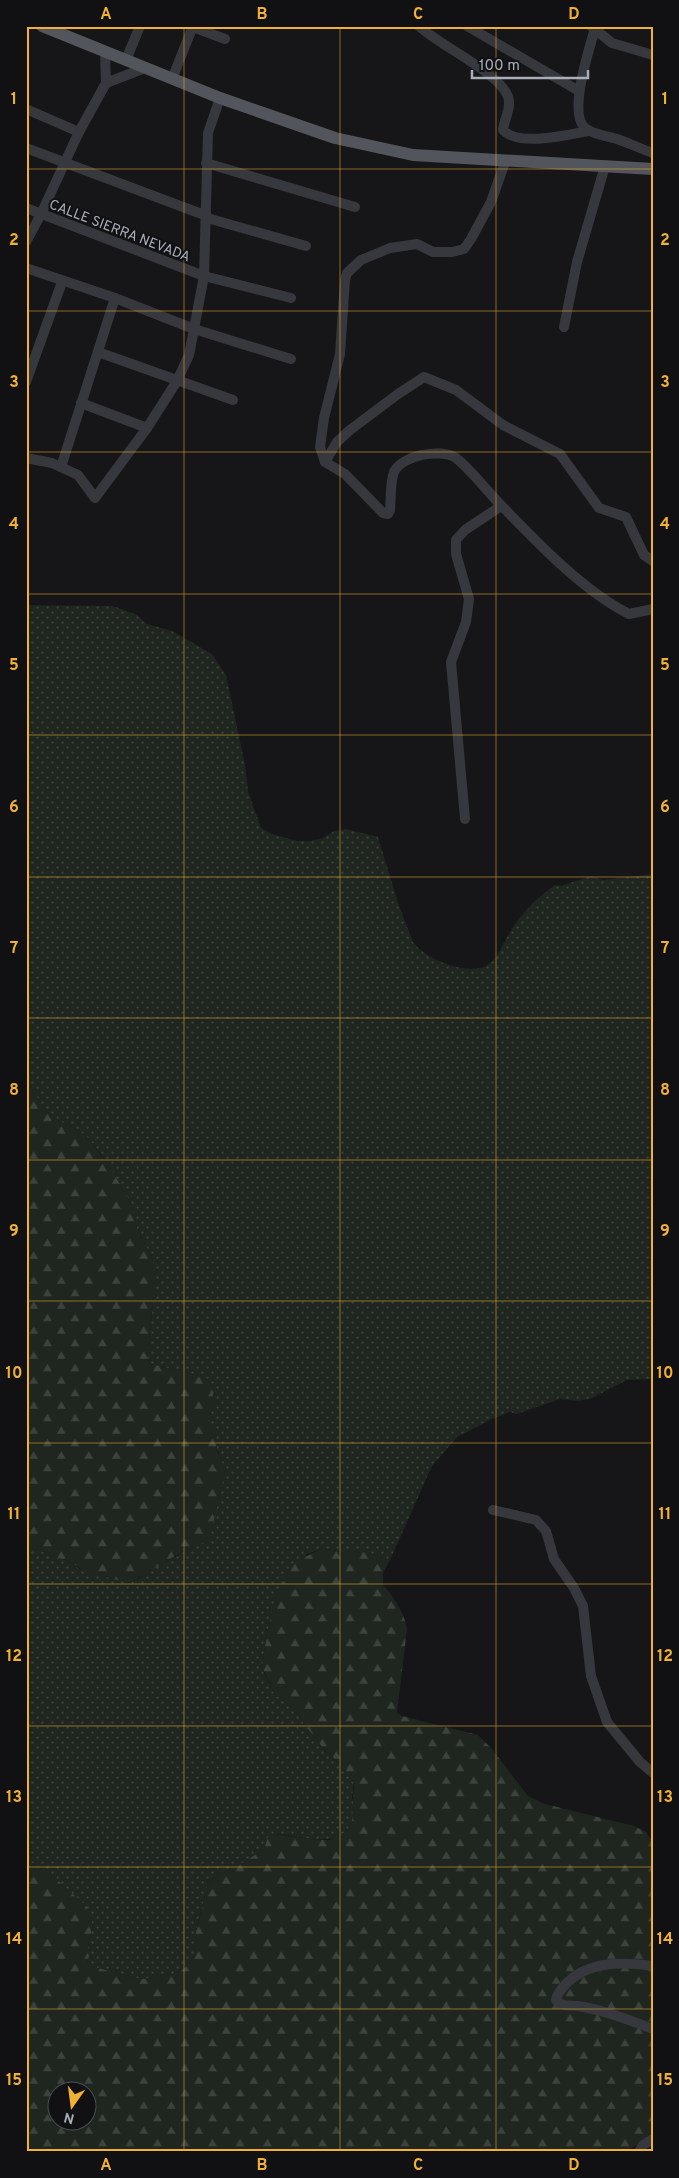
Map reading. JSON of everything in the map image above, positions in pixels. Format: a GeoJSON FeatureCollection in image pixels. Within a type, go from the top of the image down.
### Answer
{"type":"FeatureCollection","features":[{"type":"Feature","properties":{"kind":"main road"},"geometry":{"type":"LineString","coordinates":[[47,27],[220,98],[335,138],[404,154],[505,162],[653,169]]}},
{"type":"Feature","properties":{"kind":"street"},"geometry":{"type":"LineString","coordinates":[[126,60],[140,26]]}},
{"type":"Feature","properties":{"kind":"street"},"geometry":{"type":"LineString","coordinates":[[419,26],[500,83],[509,99],[509,111],[502,130],[508,136],[516,138],[559,137],[588,130]]}},
{"type":"Feature","properties":{"kind":"street"},"geometry":{"type":"LineString","coordinates":[[467,26],[579,91]]}},
{"type":"Feature","properties":{"kind":"street"},"geometry":{"type":"LineString","coordinates":[[172,79],[192,27],[224,39]]}},
{"type":"Feature","properties":{"kind":"street"},"geometry":{"type":"LineString","coordinates":[[653,55],[612,43],[593,27],[579,91],[578,116],[581,126],[588,130],[618,139],[653,153]]}},
{"type":"Feature","properties":{"kind":"street"},"geometry":{"type":"LineString","coordinates":[[26,242],[79,132],[106,82],[105,52]]}},
{"type":"Feature","properties":{"kind":"street"},"geometry":{"type":"LineString","coordinates":[[106,82],[146,68]]}},
{"type":"Feature","properties":{"kind":"street"},"geometry":{"type":"LineString","coordinates":[[26,458],[52,463],[78,475],[95,498],[147,428],[177,381],[189,355],[204,276],[208,133],[220,98]]}},
{"type":"Feature","properties":{"kind":"street"},"geometry":{"type":"LineString","coordinates":[[26,109],[79,132]]}},
{"type":"Feature","properties":{"kind":"street"},"geometry":{"type":"LineString","coordinates":[[26,148],[207,217],[306,246]]}},
{"type":"Feature","properties":{"kind":"street"},"geometry":{"type":"LineString","coordinates":[[505,162],[491,202],[472,239],[464,249],[452,252],[433,252],[417,244],[390,248],[361,260],[348,272],[342,303],[340,354],[326,409],[320,447],[325,462],[345,474],[382,513],[388,514],[393,474],[398,466],[404,461],[430,452],[455,457],[548,552],[599,596],[629,614],[653,609]]}},
{"type":"Feature","properties":{"kind":"street"},"geometry":{"type":"LineString","coordinates":[[206,163],[355,207]]}},
{"type":"Feature","properties":{"kind":"street"},"geometry":{"type":"LineString","coordinates":[[564,327],[577,262],[604,166]]}},
{"type":"Feature","properties":{"kind":"street","name":"CALLE SIERRA NEVADA"},"geometry":{"type":"LineString","coordinates":[[26,208],[204,276],[291,298]]}},
{"type":"Feature","properties":{"kind":"street"},"geometry":{"type":"LineString","coordinates":[[26,268],[62,282],[115,298],[194,329],[291,358]]}},
{"type":"Feature","properties":{"kind":"street"},"geometry":{"type":"LineString","coordinates":[[26,382],[62,282]]}},
{"type":"Feature","properties":{"kind":"street"},"geometry":{"type":"LineString","coordinates":[[61,467],[115,298]]}},
{"type":"Feature","properties":{"kind":"street"},"geometry":{"type":"LineString","coordinates":[[98,352],[233,400]]}},
{"type":"Feature","properties":{"kind":"street"},"geometry":{"type":"LineString","coordinates":[[325,462],[338,442],[350,430],[398,394],[424,378],[456,390],[503,425],[560,454],[599,508],[626,518],[644,555],[653,561]]}},
{"type":"Feature","properties":{"kind":"street"},"geometry":{"type":"LineString","coordinates":[[81,403],[147,428]]}},
{"type":"Feature","properties":{"kind":"street"},"geometry":{"type":"LineString","coordinates":[[465,819],[451,662],[466,622],[469,599],[456,554],[456,540],[465,530],[501,506]]}},
{"type":"Feature","properties":{"kind":"street"},"geometry":{"type":"LineString","coordinates":[[493,1510],[536,1520],[546,1531],[554,1559],[574,1588],[583,1606],[591,1676],[607,1722],[640,1762],[653,1773]]}},
{"type":"Feature","properties":{"kind":"street"},"geometry":{"type":"LineString","coordinates":[[653,1966],[610,1963],[590,1968],[569,1981],[560,1990],[556,2000],[564,2005],[578,2006],[620,2017],[653,2029]]}},
{"type":"Feature","properties":{"kind":"street"},"geometry":{"type":"LineString","coordinates":[[639,2152],[643,2145],[653,2140]]}},
{"type":"Feature","properties":{"kind":"green space"},"geometry":{"type":"Polygon","coordinates":[[[26,605],[113,606],[137,615],[147,624],[172,631],[212,654],[226,675],[245,765],[248,791],[261,828],[272,834],[297,841],[323,838],[334,831],[346,829],[378,837],[399,906],[413,942],[427,955],[448,965],[471,969],[481,968],[489,964],[496,957],[525,912],[536,900],[555,885],[561,886],[591,876],[603,880],[653,874],[653,1379],[627,1380],[592,1398],[579,1401],[560,1399],[517,1414],[510,1412],[457,1437],[432,1466],[390,1560],[361,1551],[342,1552],[323,1548],[307,1554],[276,1596],[262,1667],[274,1693],[293,1709],[326,1752],[339,1762],[354,1783],[352,1822],[346,1832],[336,1838],[317,1840],[279,1834],[268,1837],[264,1849],[232,1870],[221,1872],[208,1884],[195,1934],[196,1947],[188,1965],[178,1972],[160,1974],[144,1979],[90,1966],[87,1963],[89,1956],[87,1951],[93,1925],[87,1913],[87,1907],[51,1874],[26,1859],[26,1544],[51,1556],[69,1561],[79,1569],[130,1583],[140,1578],[144,1573],[203,1542],[219,1453],[216,1449],[217,1443],[209,1420],[214,1401],[195,1375],[151,1364],[147,1359],[155,1284],[152,1258],[137,1229],[131,1203],[104,1158],[88,1138],[78,1130],[55,1119],[45,1110],[26,1080],[26,605]]]}},
{"type":"Feature","properties":{"kind":"green space"},"geometry":{"type":"Polygon","coordinates":[[[26,1080],[45,1110],[55,1119],[78,1130],[88,1138],[108,1164],[131,1203],[137,1229],[152,1258],[155,1284],[147,1360],[151,1364],[195,1375],[211,1383],[214,1401],[209,1420],[217,1443],[216,1449],[226,1471],[209,1540],[175,1556],[130,1583],[85,1572],[69,1561],[51,1556],[26,1544],[26,1080]]]}},
{"type":"Feature","properties":{"kind":"green space"},"geometry":{"type":"Polygon","coordinates":[[[323,1548],[342,1552],[361,1551],[390,1560],[383,1573],[383,1585],[398,1606],[407,1629],[397,1713],[402,1716],[478,1735],[492,1749],[528,1796],[545,1804],[634,1826],[646,1832],[653,1842],[653,2132],[647,2139],[625,2152],[26,2152],[26,1859],[51,1874],[87,1907],[87,1913],[93,1925],[87,1950],[89,1956],[87,1963],[90,1966],[144,1979],[160,1974],[178,1972],[188,1965],[196,1947],[195,1935],[208,1884],[221,1872],[232,1870],[264,1849],[268,1837],[273,1834],[330,1840],[346,1832],[352,1822],[354,1783],[339,1762],[326,1752],[293,1709],[274,1693],[262,1667],[276,1596],[295,1562],[323,1548]]]}}]}
